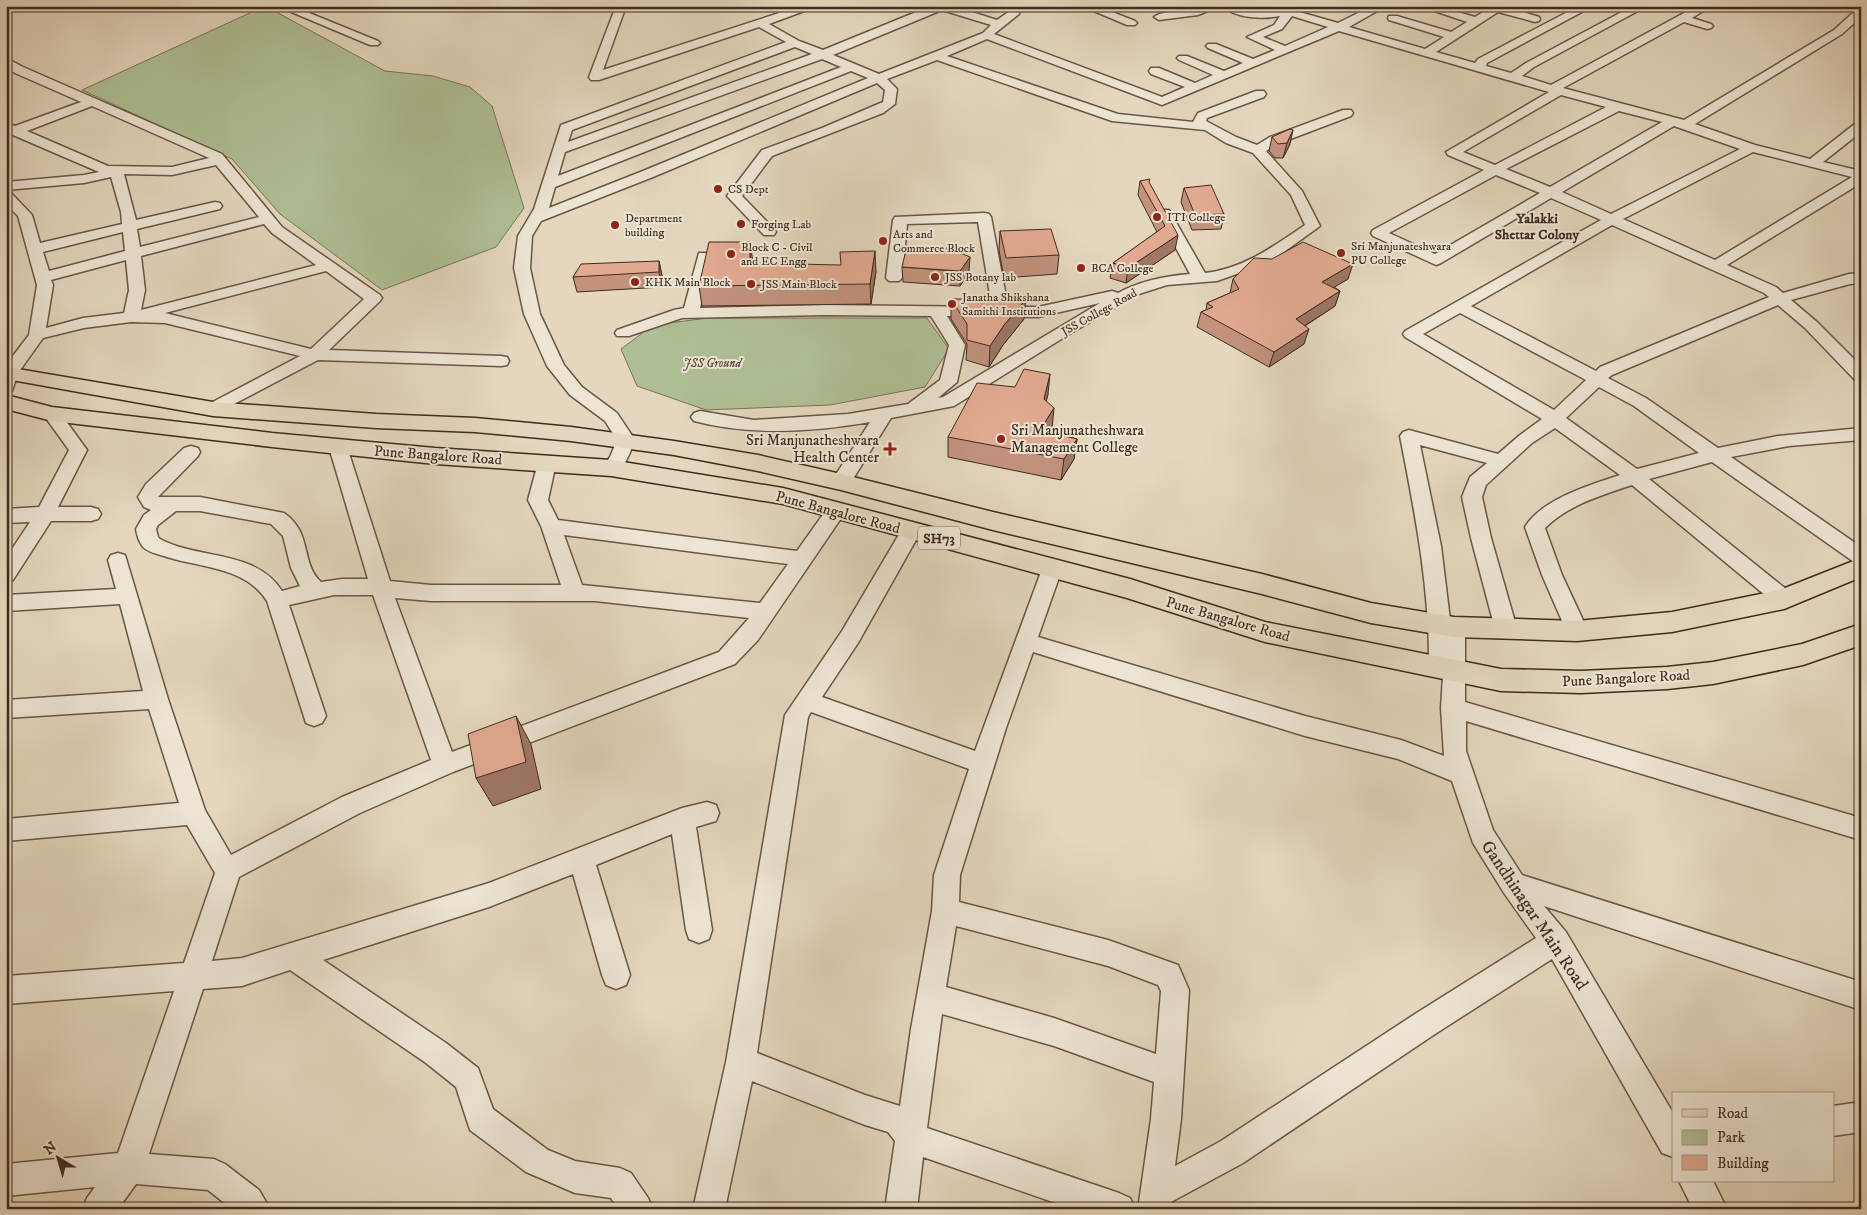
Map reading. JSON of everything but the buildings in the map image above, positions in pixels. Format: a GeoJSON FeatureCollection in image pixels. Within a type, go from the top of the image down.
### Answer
{"type":"FeatureCollection","features":[{"type":"Feature","properties":{"kind":"main road","name":"Pune Bangalore Road"},"geometry":{"type":"LineString","coordinates":[[7,378],[213,409],[376,421],[475,425],[626,440],[758,463],[993,521],[1262,584],[1371,614],[1447,626],[1577,631],[1672,622],[1784,599],[1861,567]]}},
{"type":"Feature","properties":{"kind":"main road","name":"Pune Bangalore Road"},"geometry":{"type":"LineString","coordinates":[[6,402],[52,414],[338,447],[435,456],[547,462],[612,468],[783,496],[836,512],[1130,589],[1265,632],[1501,680],[1581,682],[1667,678],[1713,673],[1803,654],[1861,634]]}},
{"type":"Feature","properties":{"kind":"street"},"geometry":{"type":"LineString","coordinates":[[282,6],[374,43]]}},
{"type":"Feature","properties":{"kind":"street"},"geometry":{"type":"LineString","coordinates":[[621,6],[595,77],[813,6]]}},
{"type":"Feature","properties":{"kind":"street"},"geometry":{"type":"LineString","coordinates":[[559,150],[823,55],[941,6],[998,24]]}},
{"type":"Feature","properties":{"kind":"street"},"geometry":{"type":"LineString","coordinates":[[535,218],[648,174],[844,92],[987,35],[998,24],[1015,12],[1016,6]]}},
{"type":"Feature","properties":{"kind":"street"},"geometry":{"type":"LineString","coordinates":[[1087,6],[1131,23]]}},
{"type":"Feature","properties":{"kind":"street"},"geometry":{"type":"LineString","coordinates":[[1159,17],[1198,12],[1215,6]]}},
{"type":"Feature","properties":{"kind":"street"},"geometry":{"type":"LineString","coordinates":[[1226,6],[1240,12],[1262,16],[1288,9],[1304,17],[1556,90],[1679,123],[1751,148],[1861,176]]}},
{"type":"Feature","properties":{"kind":"street"},"geometry":{"type":"LineString","coordinates":[[987,35],[1162,101],[1340,27],[1381,6]]}},
{"type":"Feature","properties":{"kind":"street"},"geometry":{"type":"LineString","coordinates":[[1426,6],[1476,21]]}},
{"type":"Feature","properties":{"kind":"street"},"geometry":{"type":"LineString","coordinates":[[1480,68],[1482,61],[1588,6]]}},
{"type":"Feature","properties":{"kind":"street"},"geometry":{"type":"LineString","coordinates":[[1513,77],[1530,65],[1642,6]]}},
{"type":"Feature","properties":{"kind":"street"},"geometry":{"type":"LineString","coordinates":[[1706,6],[1556,90],[1453,152],[1550,192],[1770,290],[1812,325],[1861,376]]}},
{"type":"Feature","properties":{"kind":"street"},"geometry":{"type":"LineString","coordinates":[[1428,52],[1496,7],[1539,17],[1518,28]]}},
{"type":"Feature","properties":{"kind":"street"},"geometry":{"type":"LineString","coordinates":[[1286,50],[1253,37],[1278,27],[1288,9]]}},
{"type":"Feature","properties":{"kind":"street"},"geometry":{"type":"LineString","coordinates":[[1304,17],[1317,10]]}},
{"type":"Feature","properties":{"kind":"street"},"geometry":{"type":"LineString","coordinates":[[1618,106],[1378,233],[1436,260],[1550,192],[1679,123],[1838,32],[1861,11]]}},
{"type":"Feature","properties":{"kind":"street"},"geometry":{"type":"LineString","coordinates":[[1393,18],[1452,36]]}},
{"type":"Feature","properties":{"kind":"street"},"geometry":{"type":"LineString","coordinates":[[1685,19],[1707,26]]}},
{"type":"Feature","properties":{"kind":"street"},"geometry":{"type":"LineString","coordinates":[[760,23],[795,43],[880,79],[891,89],[889,104],[827,131],[767,153],[752,170],[734,196],[769,232]]}},
{"type":"Feature","properties":{"kind":"street"},"geometry":{"type":"LineString","coordinates":[[612,468],[626,440],[611,417],[576,391],[556,366],[532,314],[522,268],[525,236],[541,209],[566,128],[795,43]]}},
{"type":"Feature","properties":{"kind":"street"},"geometry":{"type":"LineString","coordinates":[[1212,46],[1253,63]]}},
{"type":"Feature","properties":{"kind":"street"},"geometry":{"type":"LineString","coordinates":[[937,56],[1116,118],[1209,127]]}},
{"type":"Feature","properties":{"kind":"street"},"geometry":{"type":"LineString","coordinates":[[1183,58],[1224,75]]}},
{"type":"Feature","properties":{"kind":"street"},"geometry":{"type":"LineString","coordinates":[[9,66],[217,157],[277,230],[374,298],[315,355],[213,409]]}},
{"type":"Feature","properties":{"kind":"street"},"geometry":{"type":"LineString","coordinates":[[548,185],[851,66]]}},
{"type":"Feature","properties":{"kind":"street"},"geometry":{"type":"LineString","coordinates":[[1155,71],[1195,87]]}},
{"type":"Feature","properties":{"kind":"street"},"geometry":{"type":"LineString","coordinates":[[1260,94],[1202,116],[1199,122],[1232,140],[1258,150],[1275,140],[1347,113]]}},
{"type":"Feature","properties":{"kind":"street"},"geometry":{"type":"LineString","coordinates":[[11,129],[92,102]]}},
{"type":"Feature","properties":{"kind":"street"},"geometry":{"type":"LineString","coordinates":[[1813,163],[1861,126]]}},
{"type":"Feature","properties":{"kind":"street"},"geometry":{"type":"LineString","coordinates":[[11,129],[106,170],[116,172]]}},
{"type":"Feature","properties":{"kind":"street"},"geometry":{"type":"LineString","coordinates":[[1844,139],[1861,145]]}},
{"type":"Feature","properties":{"kind":"street"},"geometry":{"type":"LineString","coordinates":[[1751,148],[1612,219],[1411,334],[1555,419],[1636,476],[1784,599]]}},
{"type":"Feature","properties":{"kind":"street","name":"JSS College Road"},"geometry":{"type":"LineString","coordinates":[[700,417],[754,426],[848,420],[948,402],[1065,330],[1133,291],[1165,282],[1216,276],[1265,259],[1313,226],[1297,194],[1258,150]]}},
{"type":"Feature","properties":{"kind":"street"},"geometry":{"type":"LineString","coordinates":[[6,186],[84,179],[116,172],[172,171],[219,160]]}},
{"type":"Feature","properties":{"kind":"street"},"geometry":{"type":"LineString","coordinates":[[116,172],[128,212],[137,290],[131,317]]}},
{"type":"Feature","properties":{"kind":"street"},"geometry":{"type":"LineString","coordinates":[[1716,265],[1861,176]]}},
{"type":"Feature","properties":{"kind":"street"},"geometry":{"type":"LineString","coordinates":[[6,196],[25,215],[45,285],[37,334],[7,378]]}},
{"type":"Feature","properties":{"kind":"street"},"geometry":{"type":"LineString","coordinates":[[1155,196],[1200,278]]}},
{"type":"Feature","properties":{"kind":"street"},"geometry":{"type":"LineString","coordinates":[[35,249],[215,206]]}},
{"type":"Feature","properties":{"kind":"street"},"geometry":{"type":"LineString","coordinates":[[894,278],[900,220],[984,217],[1001,312]]}},
{"type":"Feature","properties":{"kind":"street"},"geometry":{"type":"LineString","coordinates":[[43,277],[267,219]]}},
{"type":"Feature","properties":{"kind":"street"},"geometry":{"type":"LineString","coordinates":[[691,313],[704,256]]}},
{"type":"Feature","properties":{"kind":"street"},"geometry":{"type":"LineString","coordinates":[[37,334],[83,323],[131,317],[329,266]]}},
{"type":"Feature","properties":{"kind":"street"},"geometry":{"type":"LineString","coordinates":[[1506,628],[1481,538],[1472,497],[1477,482],[1526,439],[1555,419],[1606,371],[1781,298],[1849,279],[1861,278]]}},
{"type":"Feature","properties":{"kind":"street"},"geometry":{"type":"LineString","coordinates":[[623,333],[680,313],[824,310],[1038,312],[1133,291]]}},
{"type":"Feature","properties":{"kind":"street"},"geometry":{"type":"LineString","coordinates":[[1459,306],[1640,402],[1861,557]]}},
{"type":"Feature","properties":{"kind":"street"},"geometry":{"type":"LineString","coordinates":[[913,408],[948,382],[957,345],[938,312]]}},
{"type":"Feature","properties":{"kind":"street"},"geometry":{"type":"LineString","coordinates":[[131,317],[165,318],[315,355],[501,361]]}},
{"type":"Feature","properties":{"kind":"street"},"geometry":{"type":"LineString","coordinates":[[6,575],[45,514],[78,450],[52,414]]}},
{"type":"Feature","properties":{"kind":"street"},"geometry":{"type":"LineString","coordinates":[[841,482],[885,414]]}},
{"type":"Feature","properties":{"kind":"street"},"geometry":{"type":"LineString","coordinates":[[1577,631],[1552,575],[1535,527],[1539,521],[1572,501],[1597,489],[1636,476],[1766,444],[1861,434]]}},
{"type":"Feature","properties":{"kind":"street","name":"Gandhinagar Main Road"},"geometry":{"type":"LineString","coordinates":[[1501,461],[1409,436],[1430,546],[1455,656],[1446,670],[1453,708],[1454,751],[1482,835],[1513,884],[1544,928],[1556,941],[1624,1053],[1672,1140]]}},
{"type":"Feature","properties":{"kind":"street"},"geometry":{"type":"LineString","coordinates":[[338,447],[381,587],[445,765]]}},
{"type":"Feature","properties":{"kind":"street"},"geometry":{"type":"LineString","coordinates":[[191,452],[152,489],[148,497],[151,502],[156,505],[200,504],[277,518],[284,522],[293,533],[305,577],[318,591]]}},
{"type":"Feature","properties":{"kind":"street"},"geometry":{"type":"LineString","coordinates":[[547,462],[538,500],[551,526],[574,593]]}},
{"type":"Feature","properties":{"kind":"street"},"geometry":{"type":"LineString","coordinates":[[173,504],[151,520],[146,529],[148,539],[155,545],[170,552],[227,564],[253,575],[269,586],[277,600],[314,716]]}},
{"type":"Feature","properties":{"kind":"street"},"geometry":{"type":"LineString","coordinates":[[98,1209],[129,1168],[229,869],[351,805],[445,765],[726,658],[750,634],[836,512]]}},
{"type":"Feature","properties":{"kind":"street"},"geometry":{"type":"LineString","coordinates":[[6,516],[90,514]]}},
{"type":"Feature","properties":{"kind":"street"},"geometry":{"type":"LineString","coordinates":[[551,526],[802,559]]}},
{"type":"Feature","properties":{"kind":"street"},"geometry":{"type":"LineString","coordinates":[[709,1209],[741,1062],[797,715],[850,637],[911,531]]}},
{"type":"Feature","properties":{"kind":"street"},"geometry":{"type":"LineString","coordinates":[[118,560],[157,699],[194,812],[222,864],[229,869]]}},
{"type":"Feature","properties":{"kind":"street"},"geometry":{"type":"LineString","coordinates":[[901,1209],[930,997],[945,911],[947,875],[983,764],[1052,569]]}},
{"type":"Feature","properties":{"kind":"street"},"geometry":{"type":"LineString","coordinates":[[277,600],[342,587],[381,587],[405,592],[423,593],[595,593],[766,612]]}},
{"type":"Feature","properties":{"kind":"street"},"geometry":{"type":"LineString","coordinates":[[6,602],[128,596]]}},
{"type":"Feature","properties":{"kind":"street"},"geometry":{"type":"LineString","coordinates":[[1026,642],[1305,726],[1401,750],[1462,774]]}},
{"type":"Feature","properties":{"kind":"street"},"geometry":{"type":"LineString","coordinates":[[6,709],[157,699]]}},
{"type":"Feature","properties":{"kind":"street"},"geometry":{"type":"LineString","coordinates":[[806,701],[983,764]]}},
{"type":"Feature","properties":{"kind":"street"},"geometry":{"type":"LineString","coordinates":[[1453,708],[1861,829]]}},
{"type":"Feature","properties":{"kind":"street"},"geometry":{"type":"LineString","coordinates":[[6,830],[194,812]]}},
{"type":"Feature","properties":{"kind":"street"},"geometry":{"type":"LineString","coordinates":[[6,990],[242,972],[490,895],[695,816],[699,930]]}},
{"type":"Feature","properties":{"kind":"street"},"geometry":{"type":"LineString","coordinates":[[581,859],[616,975]]}},
{"type":"Feature","properties":{"kind":"street"},"geometry":{"type":"LineString","coordinates":[[1513,884],[1861,996]]}},
{"type":"Feature","properties":{"kind":"street"},"geometry":{"type":"LineString","coordinates":[[945,911],[1108,953],[1168,975],[1175,990],[1166,1119],[1155,1201]]}},
{"type":"Feature","properties":{"kind":"street"},"geometry":{"type":"LineString","coordinates":[[1155,1201],[1425,1024],[1556,941]]}},
{"type":"Feature","properties":{"kind":"street"},"geometry":{"type":"LineString","coordinates":[[292,956],[436,1053],[468,1078],[481,1119],[536,1161],[575,1177],[620,1184],[637,1209]]}},
{"type":"Feature","properties":{"kind":"street"},"geometry":{"type":"LineString","coordinates":[[930,997],[1054,1032],[1169,1073]]}},
{"type":"Feature","properties":{"kind":"street"},"geometry":{"type":"LineString","coordinates":[[741,1062],[865,1110],[898,1120],[910,1137],[1119,1209]]}},
{"type":"Feature","properties":{"kind":"street"},"geometry":{"type":"LineString","coordinates":[[1834,1121],[1861,1117]]}},
{"type":"Feature","properties":{"kind":"street"},"geometry":{"type":"LineString","coordinates":[[6,1180],[129,1168],[214,1176],[248,1201],[254,1209]]}},
{"type":"Feature","properties":{"kind":"street"},"geometry":{"type":"LineString","coordinates":[[1696,1182],[1711,1209]]}},
{"type":"Feature","properties":{"kind":"green space"},"geometry":{"type":"Polygon","coordinates":[[[265,6],[385,71],[433,76],[470,87],[492,106],[524,208],[496,247],[382,290],[280,214],[232,159],[82,90],[265,6]]]}},
{"type":"Feature","properties":{"kind":"green space","name":"JSS Ground"},"geometry":{"type":"Polygon","coordinates":[[[708,318],[927,318],[949,349],[925,387],[830,405],[706,410],[637,386],[621,349],[653,325],[708,318]]]}},
{"type":"Feature","properties":{"kind":"place","name":"CS Dept"},"geometry":{"type":"Point","coordinates":[718,189]}},
{"type":"Feature","properties":{"kind":"place","name":"ITI College"},"geometry":{"type":"Point","coordinates":[1157,217]}},
{"type":"Feature","properties":{"kind":"place","name":"Forging Lab"},"geometry":{"type":"Point","coordinates":[741,224]}},
{"type":"Feature","properties":{"kind":"place","name":"Department building"},"geometry":{"type":"Point","coordinates":[615,225]}},
{"type":"Feature","properties":{"kind":"place","name":"Arts and Commerce Block"},"geometry":{"type":"Point","coordinates":[883,241]}},
{"type":"Feature","properties":{"kind":"place","name":"Sri Manjunateshwara PU College"},"geometry":{"type":"Point","coordinates":[1341,253]}},
{"type":"Feature","properties":{"kind":"place","name":"Block C - Civil and EC Engg"},"geometry":{"type":"Point","coordinates":[731,254]}},
{"type":"Feature","properties":{"kind":"place","name":"BCA College"},"geometry":{"type":"Point","coordinates":[1081,268]}},
{"type":"Feature","properties":{"kind":"place","name":"JSS Botany lab"},"geometry":{"type":"Point","coordinates":[935,277]}},
{"type":"Feature","properties":{"kind":"place","name":"KHK Main Block"},"geometry":{"type":"Point","coordinates":[635,282]}},
{"type":"Feature","properties":{"kind":"place","name":"JSS Main Block"},"geometry":{"type":"Point","coordinates":[751,284]}},
{"type":"Feature","properties":{"kind":"place","name":"Janatha Shikshana Samithi Institutions"},"geometry":{"type":"Point","coordinates":[952,304]}},
{"type":"Feature","properties":{"kind":"place","name":"Sri Manjunatheshwara Management College"},"geometry":{"type":"Point","coordinates":[1001,439]}},
{"type":"Feature","properties":{"kind":"place","name":"Sri Manjunatheshwara Health Center"},"geometry":{"type":"Point","coordinates":[890,449]}},
{"type":"Feature","properties":{"kind":"district","name":"Yalakki Shettar Colony"},"geometry":{"type":"Point","coordinates":[1537,226]}}]}
